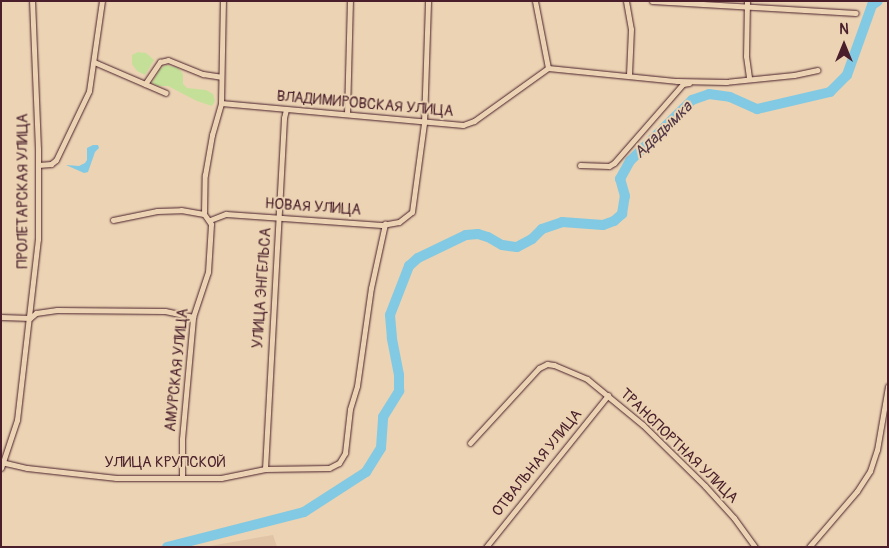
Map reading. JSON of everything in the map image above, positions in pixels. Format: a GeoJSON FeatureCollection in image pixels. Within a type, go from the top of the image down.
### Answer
{"type":"FeatureCollection","features":[{"type":"Feature","properties":{"kind":"street","name":"ПРОЛЕТАРСКАЯ УЛИЦА"},"geometry":{"type":"LineString","coordinates":[[2,464],[17,420],[38,239],[38,165],[32,1]]}},
{"type":"Feature","properties":{"kind":"street"},"geometry":{"type":"LineString","coordinates":[[38,165],[51,164],[60,155],[91,85],[102,1]]}},
{"type":"Feature","properties":{"kind":"street"},"geometry":{"type":"LineString","coordinates":[[204,214],[205,176],[212,135],[221,103],[223,1]]}},
{"type":"Feature","properties":{"kind":"street"},"geometry":{"type":"LineString","coordinates":[[347,114],[350,1]]}},
{"type":"Feature","properties":{"kind":"street"},"geometry":{"type":"LineString","coordinates":[[424,123],[428,1]]}},
{"type":"Feature","properties":{"kind":"street"},"geometry":{"type":"LineString","coordinates":[[535,1],[548,68],[694,82],[736,82],[749,78],[794,75],[817,70]]}},
{"type":"Feature","properties":{"kind":"street"},"geometry":{"type":"LineString","coordinates":[[626,1],[630,30],[629,75]]}},
{"type":"Feature","properties":{"kind":"street"},"geometry":{"type":"LineString","coordinates":[[652,1],[747,4],[856,13]]}},
{"type":"Feature","properties":{"kind":"street"},"geometry":{"type":"LineString","coordinates":[[747,4],[746,66],[749,78]]}},
{"type":"Feature","properties":{"kind":"street"},"geometry":{"type":"LineString","coordinates":[[145,84],[160,62],[168,60],[203,74],[221,77]]}},
{"type":"Feature","properties":{"kind":"street"},"geometry":{"type":"LineString","coordinates":[[94,62],[166,93]]}},
{"type":"Feature","properties":{"kind":"street","name":"ВЛАДИМИРОВСКАЯ УЛИЦА"},"geometry":{"type":"LineString","coordinates":[[221,103],[424,123],[463,125],[474,121],[548,68]]}},
{"type":"Feature","properties":{"kind":"street"},"geometry":{"type":"LineString","coordinates":[[580,165],[608,166],[614,163],[683,84],[694,82]]}},
{"type":"Feature","properties":{"kind":"street","name":"УЛИЦА ЭНГЕЛЬСА"},"geometry":{"type":"LineString","coordinates":[[265,470],[286,109]]}},
{"type":"Feature","properties":{"kind":"street","name":"НОВАЯ УЛИЦА"},"geometry":{"type":"LineString","coordinates":[[210,220],[226,214],[385,224],[400,222],[412,212],[424,123]]}},
{"type":"Feature","properties":{"kind":"street"},"geometry":{"type":"LineString","coordinates":[[112,220],[157,211],[181,210],[204,214],[210,220]]}},
{"type":"Feature","properties":{"kind":"street","name":"АМУРСКАЯ УЛИЦА"},"geometry":{"type":"LineString","coordinates":[[182,477],[182,439],[193,316],[208,272],[210,220]]}},
{"type":"Feature","properties":{"kind":"street","name":"УЛИЦА КРУПСКОЙ"},"geometry":{"type":"LineString","coordinates":[[2,464],[116,478],[221,478],[265,470],[329,468],[339,464],[345,453],[350,409],[357,386],[371,288],[385,224]]}},
{"type":"Feature","properties":{"kind":"street"},"geometry":{"type":"LineString","coordinates":[[1,317],[30,318],[36,313],[57,310],[165,311],[193,316]]}},
{"type":"Feature","properties":{"kind":"street","name":"ТРАНСПОРТНАЯ УЛИЦА"},"geometry":{"type":"LineString","coordinates":[[470,443],[539,368],[547,364],[587,379],[643,425],[734,518],[755,547]]}},
{"type":"Feature","properties":{"kind":"street"},"geometry":{"type":"LineString","coordinates":[[809,547],[856,491],[870,471],[877,450],[888,386]]}},
{"type":"Feature","properties":{"kind":"street","name":"ОТВАЛЬНАЯ УЛИЦА"},"geometry":{"type":"LineString","coordinates":[[486,547],[608,395]]}},
{"type":"Feature","properties":{"kind":"shaded area"},"geometry":{"type":"Polygon","coordinates":[[[273,535],[277,547],[204,547],[273,535]]]}},
{"type":"Feature","properties":{"kind":"green space"},"geometry":{"type":"Polygon","coordinates":[[[138,52],[146,53],[154,60],[145,75],[137,71],[132,64],[132,55],[138,52]]]}},
{"type":"Feature","properties":{"kind":"green space"},"geometry":{"type":"Polygon","coordinates":[[[166,65],[178,68],[183,74],[183,84],[187,88],[206,90],[213,94],[215,101],[212,106],[197,101],[168,86],[158,86],[152,83],[160,69],[166,65]]]}},
{"type":"Feature","properties":{"kind":"water"},"geometry":{"type":"Polygon","coordinates":[[[98,145],[99,148],[95,152],[88,172],[84,173],[66,165],[79,166],[85,163],[87,160],[87,148],[98,145]]]}},
{"type":"Feature","properties":{"kind":"waterway","name":"Ададымка"},"geometry":{"type":"LineString","coordinates":[[167,547],[304,512],[366,472],[381,448],[383,417],[399,391],[399,375],[390,315],[409,266],[418,258],[466,235],[478,234],[502,245],[517,247],[532,239],[542,229],[562,222],[603,225],[614,221],[622,214],[625,196],[620,179],[630,161],[692,100],[709,94],[730,97],[757,109],[830,92],[847,75],[872,5],[878,1]]}}]}
